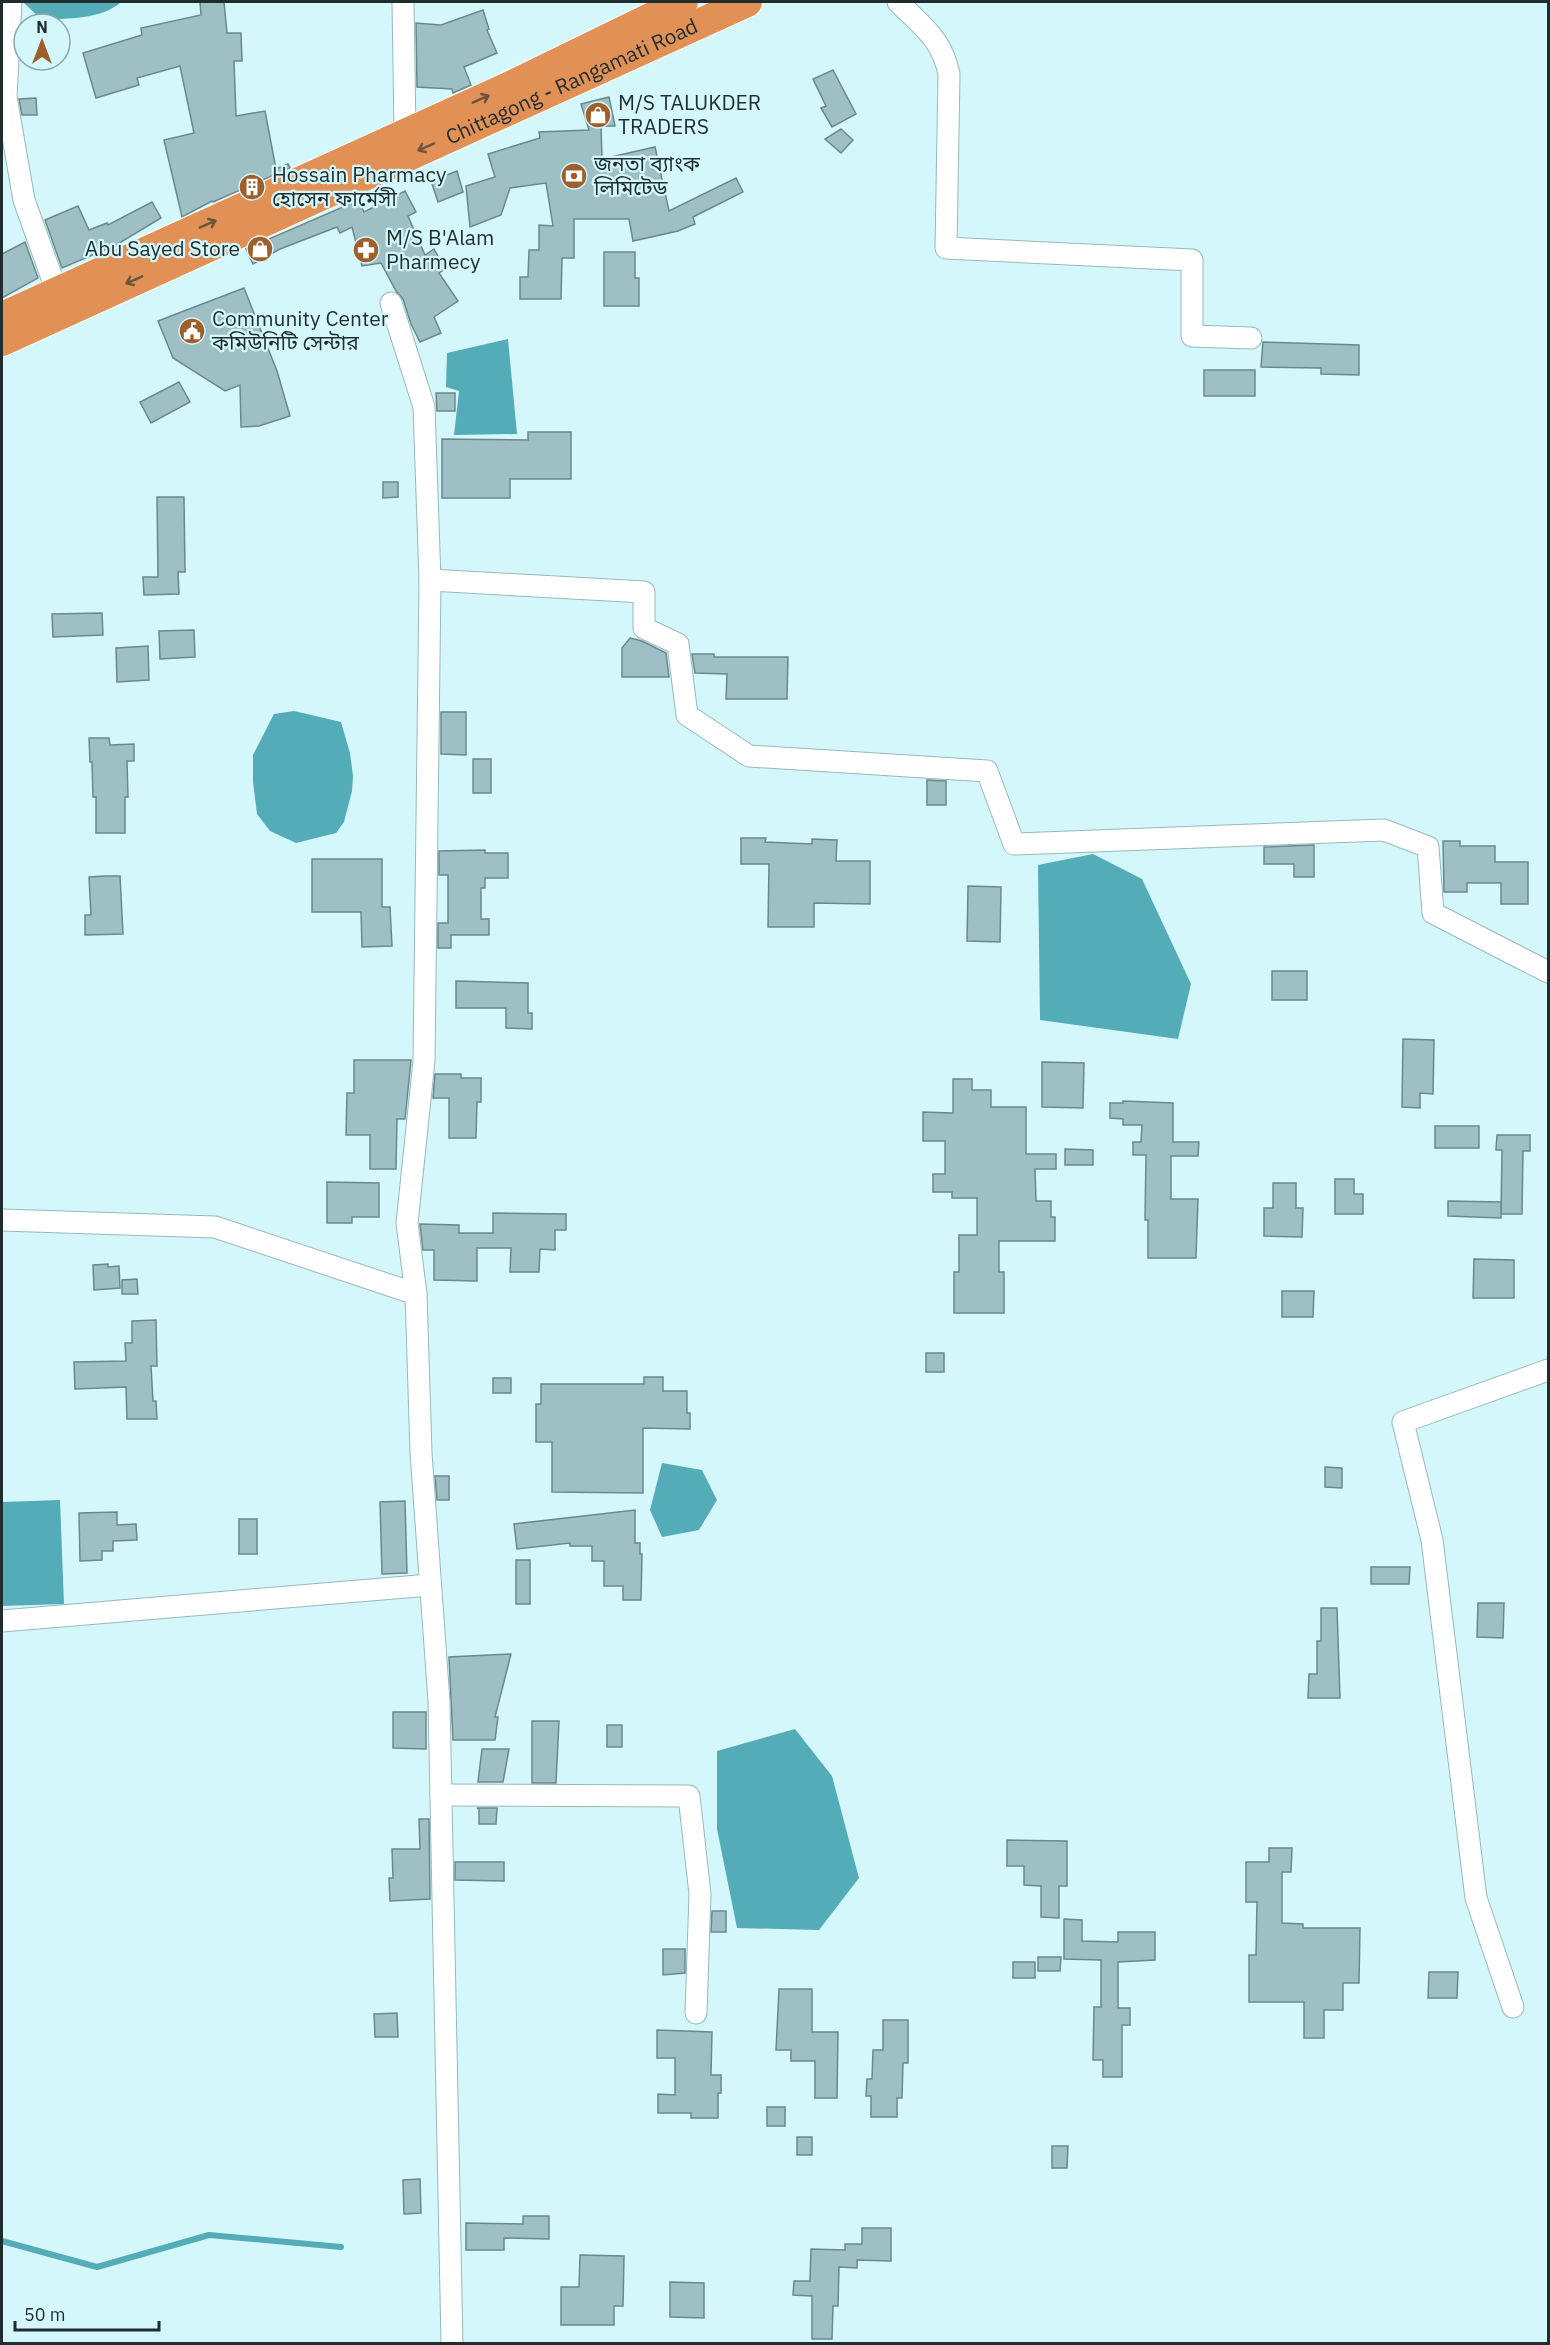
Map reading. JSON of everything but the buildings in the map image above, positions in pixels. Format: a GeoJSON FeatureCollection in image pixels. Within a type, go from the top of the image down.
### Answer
{"type":"FeatureCollection","features":[{"type":"Feature","properties":{"kind":"highway"},"geometry":{"type":"LineString","coordinates":[[2,317],[502,90],[683,2]]}},
{"type":"Feature","properties":{"kind":"highway","name":"Chittagong - Rangamati Road"},"geometry":{"type":"LineString","coordinates":[[2,341],[747,2]]}},
{"type":"Feature","properties":{"kind":"street"},"geometry":{"type":"LineString","coordinates":[[11,2],[6,96],[24,200],[57,292]]}},
{"type":"Feature","properties":{"kind":"street"},"geometry":{"type":"LineString","coordinates":[[403,2],[405,133]]}},
{"type":"Feature","properties":{"kind":"street"},"geometry":{"type":"LineString","coordinates":[[898,2],[938,42],[947,66],[946,248],[1192,260],[1192,336],[1251,338]]}},
{"type":"Feature","properties":{"kind":"street"},"geometry":{"type":"LineString","coordinates":[[391,303],[424,407],[430,580],[424,1062],[407,1223],[416,1294],[421,1453],[439,1701],[452,2343]]}},
{"type":"Feature","properties":{"kind":"street"},"geometry":{"type":"LineString","coordinates":[[430,580],[644,592],[644,628],[678,644],[687,715],[749,756],[987,771],[1014,844],[1384,830],[1428,847],[1433,913],[1548,972]]}},
{"type":"Feature","properties":{"kind":"street"},"geometry":{"type":"LineString","coordinates":[[2,1220],[215,1227],[416,1294]]}},
{"type":"Feature","properties":{"kind":"street"},"geometry":{"type":"LineString","coordinates":[[1513,2007],[1476,1898],[1432,1540],[1403,1422],[1548,1370]]}},
{"type":"Feature","properties":{"kind":"street"},"geometry":{"type":"LineString","coordinates":[[2,1621],[430,1585]]}},
{"type":"Feature","properties":{"kind":"street"},"geometry":{"type":"LineString","coordinates":[[441,1795],[689,1796],[700,1894],[696,2013]]}},
{"type":"Feature","properties":{"kind":"water"},"geometry":{"type":"Polygon","coordinates":[[[23,2],[121,2],[104,12],[73,18],[72,12],[34,12],[23,2]]]}},
{"type":"Feature","properties":{"kind":"water"},"geometry":{"type":"Polygon","coordinates":[[[508,339],[517,434],[454,435],[459,391],[446,387],[447,353],[508,339]]]}},
{"type":"Feature","properties":{"kind":"water"},"geometry":{"type":"Polygon","coordinates":[[[294,711],[341,722],[350,753],[353,776],[352,791],[344,822],[336,833],[296,843],[270,831],[257,814],[253,782],[253,755],[274,714],[294,711]]]}},
{"type":"Feature","properties":{"kind":"water"},"geometry":{"type":"Polygon","coordinates":[[[1093,854],[1142,879],[1191,984],[1178,1039],[1040,1020],[1038,865],[1093,854]]]}},
{"type":"Feature","properties":{"kind":"water"},"geometry":{"type":"Polygon","coordinates":[[[662,1463],[702,1470],[717,1500],[699,1530],[662,1537],[650,1510],[662,1463]]]}},
{"type":"Feature","properties":{"kind":"water"},"geometry":{"type":"Polygon","coordinates":[[[60,1500],[64,1604],[2,1606],[2,1502],[60,1500]]]}},
{"type":"Feature","properties":{"kind":"water"},"geometry":{"type":"Polygon","coordinates":[[[795,1729],[832,1776],[859,1878],[819,1930],[737,1928],[717,1829],[717,1751],[795,1729]]]}},
{"type":"Feature","properties":{"kind":"waterway"},"geometry":{"type":"LineString","coordinates":[[2,2241],[97,2267],[209,2235],[341,2247]]}},
{"type":"Feature","properties":{"kind":"place","name":"M/S TALUKDER TRADERS"},"geometry":{"type":"Point","coordinates":[598,115]}},
{"type":"Feature","properties":{"kind":"place","name":"জনতা ব্যাংক লিমিটেড"},"geometry":{"type":"Point","coordinates":[574,176]}},
{"type":"Feature","properties":{"kind":"place","name":"Hossain Pharmacy হোসেন ফার্মেসী"},"geometry":{"type":"Point","coordinates":[252,187]}},
{"type":"Feature","properties":{"kind":"place","name":"Abu Sayed Store"},"geometry":{"type":"Point","coordinates":[260,249]}},
{"type":"Feature","properties":{"kind":"place","name":"M/S B'Alam Pharmecy"},"geometry":{"type":"Point","coordinates":[366,250]}},
{"type":"Feature","properties":{"kind":"place","name":"Community Center কমিউনিটি সেন্টার"},"geometry":{"type":"Point","coordinates":[192,331]}}]}
